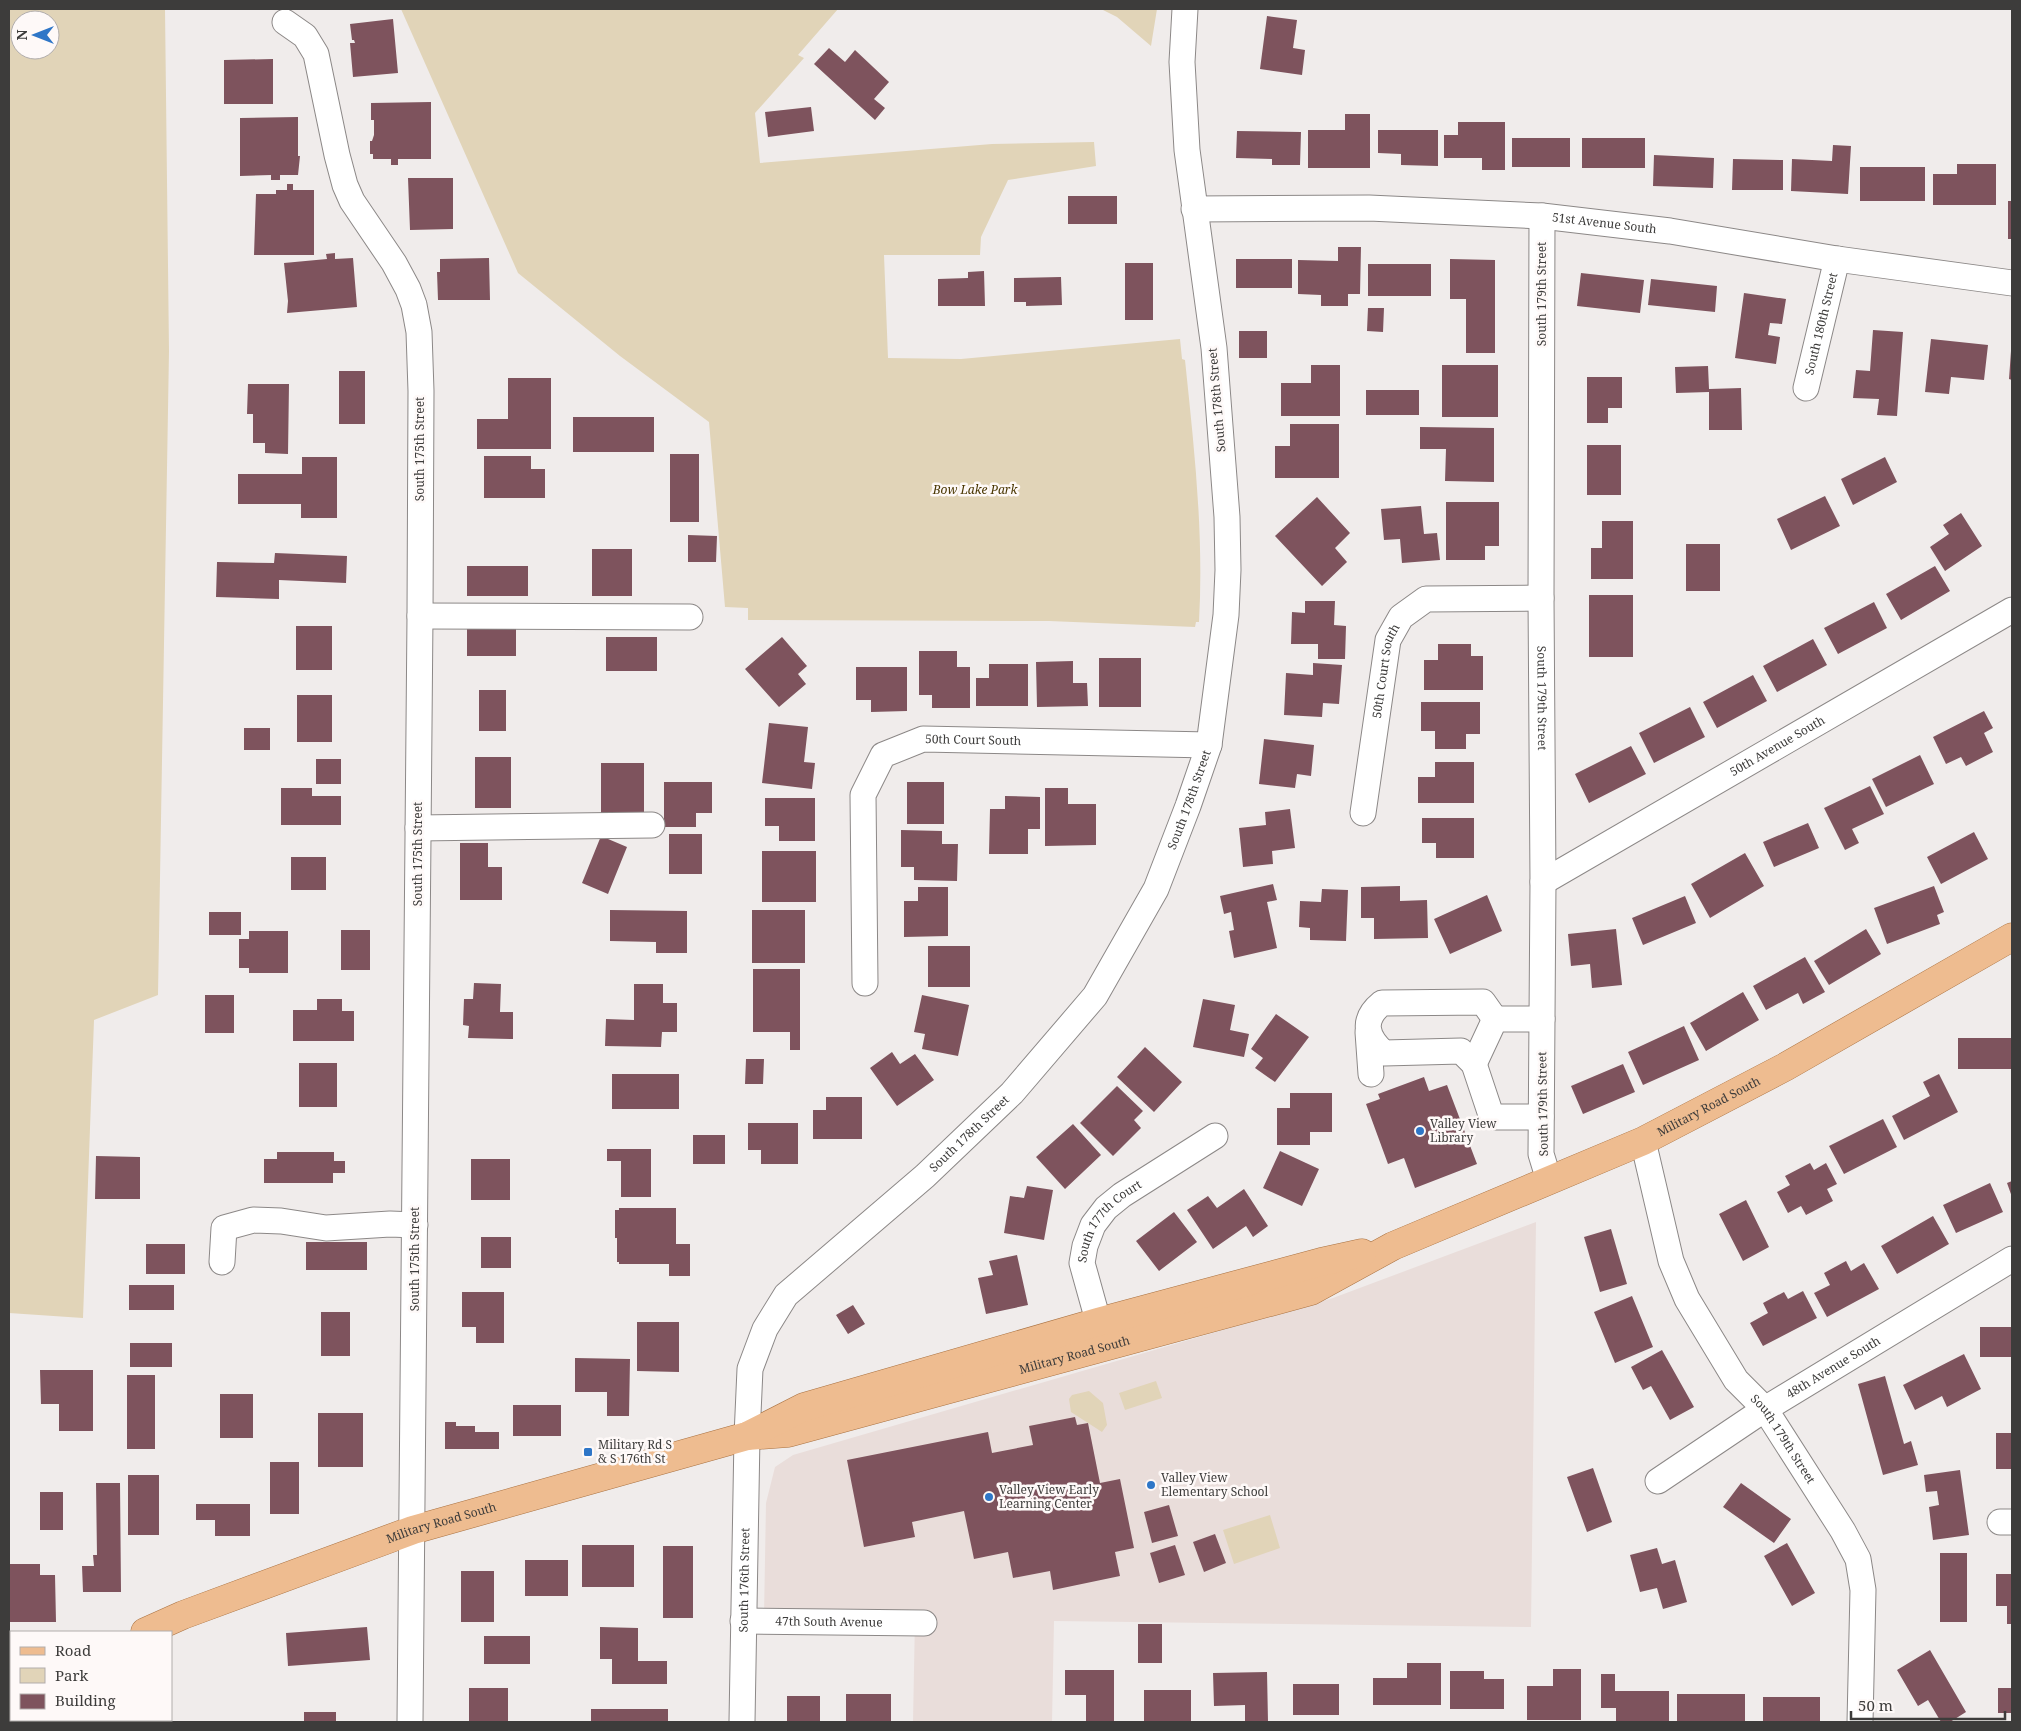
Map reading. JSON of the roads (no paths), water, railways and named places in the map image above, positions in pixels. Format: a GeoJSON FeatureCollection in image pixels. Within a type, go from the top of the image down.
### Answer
{"type":"FeatureCollection","features":[{"type":"Feature","properties":{"kind":"main road","name":"Military Road South"},"geometry":{"type":"LineString","coordinates":[[147,1631],[183,1615],[413,1530],[746,1436],[788,1433],[1102,1334],[1311,1291],[1393,1246],[1643,1142],[1785,1067],[2012,937]]}},
{"type":"Feature","properties":{"kind":"street","name":"South 178th Street"},"geometry":{"type":"LineString","coordinates":[[746,1436],[750,1369],[765,1329],[786,1295],[925,1176],[1012,1093],[1095,996],[1156,889],[1209,745],[1226,615],[1227,517],[1214,348],[1187,150],[1182,62],[1185,9]]}},
{"type":"Feature","properties":{"kind":"street","name":"South 175th Street"},"geometry":{"type":"LineString","coordinates":[[285,22],[305,36],[316,54],[336,155],[345,185],[362,218],[394,263],[408,289],[414,305],[419,332],[421,391],[420,616],[410,1722]]}},
{"type":"Feature","properties":{"kind":"street","name":"51st Avenue South"},"geometry":{"type":"LineString","coordinates":[[1194,209],[1369,208],[1542,216],[1670,231],[1837,258],[2012,283]]}},
{"type":"Feature","properties":{"kind":"street","name":"South 179th Street"},"geometry":{"type":"LineString","coordinates":[[1542,216],[1541,598],[1543,882],[1541,1154],[1549,1180]]}},
{"type":"Feature","properties":{"kind":"street","name":"South 180th Street"},"geometry":{"type":"LineString","coordinates":[[1806,388],[1837,258]]}},
{"type":"Feature","properties":{"kind":"street","name":"50th Court South"},"geometry":{"type":"LineString","coordinates":[[1363,814],[1388,640],[1401,616],[1426,599],[1541,598]]}},
{"type":"Feature","properties":{"kind":"street","name":"50th Avenue South"},"geometry":{"type":"LineString","coordinates":[[1543,882],[2012,610]]}},
{"type":"Feature","properties":{"kind":"street"},"geometry":{"type":"LineString","coordinates":[[420,616],[690,617]]}},
{"type":"Feature","properties":{"kind":"street","name":"50th Court South"},"geometry":{"type":"LineString","coordinates":[[865,983],[863,795],[883,755],[923,739],[1209,745]]}},
{"type":"Feature","properties":{"kind":"street"},"geometry":{"type":"LineString","coordinates":[[418,828],[652,825]]}},
{"type":"Feature","properties":{"kind":"street"},"geometry":{"type":"LineString","coordinates":[[1371,1074],[1369,1021],[1375,1009],[1382,1003],[1483,1002],[1495,1019]]}},
{"type":"Feature","properties":{"kind":"street"},"geometry":{"type":"LineString","coordinates":[[1495,1019],[1542,1019]]}},
{"type":"Feature","properties":{"kind":"street"},"geometry":{"type":"LineString","coordinates":[[1474,1064],[1495,1019]]}},
{"type":"Feature","properties":{"kind":"street"},"geometry":{"type":"LineString","coordinates":[[1368,1032],[1375,1045],[1384,1053],[1461,1051],[1474,1064],[1491,1115],[1541,1117]]}},
{"type":"Feature","properties":{"kind":"street","name":"South 177th Court"},"geometry":{"type":"LineString","coordinates":[[1102,1334],[1082,1263],[1084,1246],[1093,1224],[1106,1208],[1122,1195],[1215,1136]]}},
{"type":"Feature","properties":{"kind":"street","name":"South 179th Street"},"geometry":{"type":"LineString","coordinates":[[1643,1142],[1671,1261],[1687,1299],[1736,1380],[1765,1409],[1843,1531],[1858,1559],[1863,1590],[1860,1722]]}},
{"type":"Feature","properties":{"kind":"street"},"geometry":{"type":"LineString","coordinates":[[222,1262],[224,1228],[254,1220],[281,1221],[326,1228],[415,1224]]}},
{"type":"Feature","properties":{"kind":"street","name":"48th Avenue South"},"geometry":{"type":"LineString","coordinates":[[1658,1481],[1765,1409],[2012,1259]]}},
{"type":"Feature","properties":{"kind":"street","name":"South 176th Street"},"geometry":{"type":"LineString","coordinates":[[742,1722],[746,1436]]}},
{"type":"Feature","properties":{"kind":"street","name":"47th South Avenue"},"geometry":{"type":"LineString","coordinates":[[744,1621],[915,1623]]}},
{"type":"Feature","properties":{"kind":"place","name":"Valley View Library"},"geometry":{"type":"Point","coordinates":[1420,1131]}},
{"type":"Feature","properties":{"kind":"place","name":"Military Rd S & S 176th St"},"geometry":{"type":"Point","coordinates":[588,1452]}},
{"type":"Feature","properties":{"kind":"place","name":"Valley View Elementary School"},"geometry":{"type":"Point","coordinates":[1151,1485]}},
{"type":"Feature","properties":{"kind":"place","name":"Valley View Early Learning Center"},"geometry":{"type":"Point","coordinates":[989,1497]}},
{"type":"Feature","properties":{"kind":"park label","name":"Bow Lake Park"},"geometry":{"type":"Point","coordinates":[975,490]}}]}
